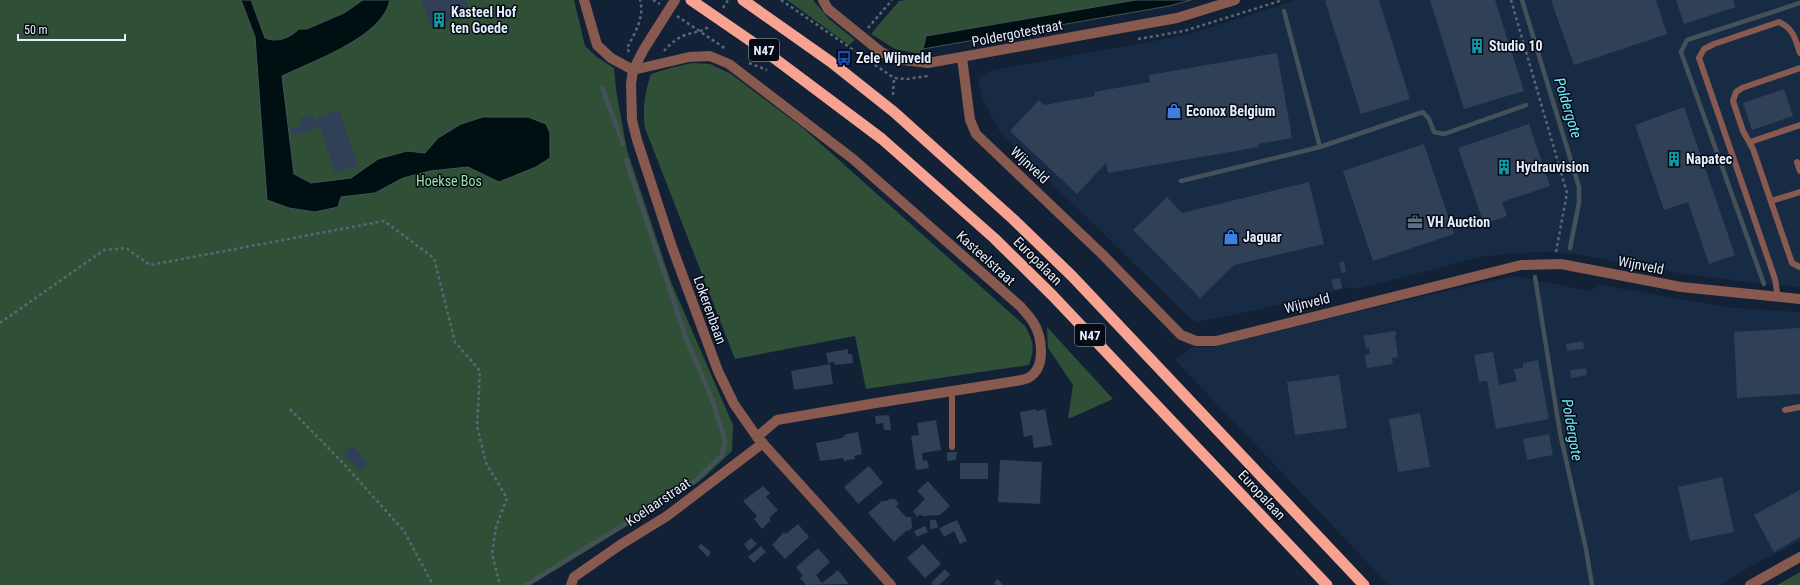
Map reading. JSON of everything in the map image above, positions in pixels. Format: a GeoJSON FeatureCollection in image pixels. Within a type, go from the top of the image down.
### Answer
{"type":"FeatureCollection","features":[{"type":"Feature","properties":{"kind":"highway","name":"Europalaan"},"geometry":{"type":"LineString","coordinates":[[691,0],[758,46],[882,139],[994,238],[1053,296],[1326,585]]}},
{"type":"Feature","properties":{"kind":"highway","name":"Europalaan"},"geometry":{"type":"LineString","coordinates":[[743,0],[825,58],[888,107],[1013,219],[1072,276],[1364,585]]}},
{"type":"Feature","properties":{"kind":"street"},"geometry":{"type":"LineString","coordinates":[[584,0],[597,45],[611,58],[633,70]]}},
{"type":"Feature","properties":{"kind":"street","name":"Lokerenbaan"},"geometry":{"type":"LineString","coordinates":[[675,0],[644,48],[633,70],[631,84],[632,120],[672,247],[718,371],[734,404],[760,440],[891,585]]}},
{"type":"Feature","properties":{"kind":"street","name":"Poldergotestraat"},"geometry":{"type":"LineString","coordinates":[[823,0],[828,9],[881,52],[895,59],[928,63],[1177,18],[1235,0]]}},
{"type":"Feature","properties":{"kind":"street","name":"Kasteelstraat"},"geometry":{"type":"LineString","coordinates":[[633,70],[689,57],[710,56],[729,64],[853,159],[1021,307],[1032,321],[1040,336],[1042,348],[1039,363],[1029,378],[777,420],[760,440]]}},
{"type":"Feature","properties":{"kind":"street","name":"Wijnveld"},"geometry":{"type":"LineString","coordinates":[[962,58],[970,120],[976,134],[1102,254],[1168,323],[1181,335],[1196,341],[1216,341],[1521,265],[1561,264],[1681,286],[1778,298],[1800,299]]}},
{"type":"Feature","properties":{"kind":"street","name":"Koelaarstraat"},"geometry":{"type":"LineString","coordinates":[[571,585],[574,576],[667,516],[760,440]]}},
{"type":"Feature","properties":{"kind":"street"},"geometry":{"type":"LineString","coordinates":[[1750,585],[1800,557]]}},
{"type":"Feature","properties":{"kind":"lane"},"geometry":{"type":"LineString","coordinates":[[1778,298],[1775,279],[1699,58],[1704,48],[1779,22],[1788,26],[1792,32],[1800,54]]}},
{"type":"Feature","properties":{"kind":"lane"},"geometry":{"type":"LineString","coordinates":[[1800,68],[1742,88],[1736,92],[1733,102],[1743,131],[1750,142],[1792,262],[1800,267]]}},
{"type":"Feature","properties":{"kind":"lane"},"geometry":{"type":"LineString","coordinates":[[1750,142],[1800,125]]}},
{"type":"Feature","properties":{"kind":"lane"},"geometry":{"type":"LineString","coordinates":[[1797,162],[1800,171]]}},
{"type":"Feature","properties":{"kind":"lane"},"geometry":{"type":"LineString","coordinates":[[1771,201],[1800,192]]}},
{"type":"Feature","properties":{"kind":"lane"},"geometry":{"type":"LineString","coordinates":[[952,392],[952,447]]}},
{"type":"Feature","properties":{"kind":"lane"},"geometry":{"type":"LineString","coordinates":[[1785,410],[1800,407]]}},
{"type":"Feature","properties":{"kind":"path"},"geometry":{"type":"LineString","coordinates":[[653,0],[732,52]]}},
{"type":"Feature","properties":{"kind":"path"},"geometry":{"type":"LineString","coordinates":[[781,0],[850,48],[892,0]]}},
{"type":"Feature","properties":{"kind":"path"},"geometry":{"type":"LineString","coordinates":[[1511,0],[1567,193],[1554,264]]}},
{"type":"Feature","properties":{"kind":"path"},"geometry":{"type":"LineString","coordinates":[[745,61],[772,71]]}},
{"type":"Feature","properties":{"kind":"path"},"geometry":{"type":"LineString","coordinates":[[0,324],[104,250],[126,248],[150,265],[384,221],[434,258],[455,342],[480,371],[477,426],[486,462],[507,498],[496,527],[492,554],[500,585]]}},
{"type":"Feature","properties":{"kind":"path"},"geometry":{"type":"LineString","coordinates":[[290,409],[404,531],[433,585]]}},
{"type":"Feature","properties":{"kind":"shaded area"},"geometry":{"type":"Polygon","coordinates":[[[241,0],[251,0],[265,38],[279,40],[292,35],[299,29],[307,29],[344,13],[363,0],[390,0],[385,13],[375,25],[361,36],[328,55],[282,76],[294,174],[311,183],[351,178],[378,159],[407,151],[425,153],[438,138],[461,124],[483,117],[528,117],[546,124],[550,133],[550,158],[536,167],[499,182],[468,167],[430,171],[403,178],[375,193],[341,197],[338,207],[315,212],[289,208],[267,200],[255,37],[241,0]]]}},
{"type":"Feature","properties":{"kind":"shaded area"},"geometry":{"type":"Polygon","coordinates":[[[1136,0],[1191,0],[1169,6],[923,49],[926,36],[1136,0]]]}},
{"type":"Feature","properties":{"kind":"shaded area"},"geometry":{"type":"Polygon","coordinates":[[[1297,0],[1800,0],[1800,287],[1683,274],[1575,254],[1549,252],[1517,253],[1480,257],[1357,289],[1351,287],[1265,308],[1197,322],[1191,319],[1001,134],[983,99],[978,79],[989,71],[1186,35],[1297,0]]]}},
{"type":"Feature","properties":{"kind":"shaded area"},"geometry":{"type":"Polygon","coordinates":[[[1514,276],[1590,291],[1600,285],[1734,308],[1800,312],[1800,541],[1751,566],[1720,585],[1389,585],[1175,360],[1193,347],[1214,347],[1423,296],[1514,276]]]}},
{"type":"Feature","properties":{"kind":"green space","name":"Hoekse Bos"},"geometry":{"type":"Polygon","coordinates":[[[0,0],[574,0],[585,46],[598,58],[614,68],[616,90],[627,150],[671,282],[733,425],[732,451],[700,481],[531,585],[0,585],[0,0]]]}},
{"type":"Feature","properties":{"kind":"green space"},"geometry":{"type":"Polygon","coordinates":[[[787,0],[813,0],[829,19],[855,40],[849,45],[787,0]]]}},
{"type":"Feature","properties":{"kind":"green space"},"geometry":{"type":"Polygon","coordinates":[[[1136,0],[926,36],[923,49],[919,54],[895,49],[871,34],[899,1],[1136,0]]]}},
{"type":"Feature","properties":{"kind":"green space"},"geometry":{"type":"Polygon","coordinates":[[[692,63],[710,64],[731,74],[803,128],[1025,326],[1033,345],[1029,365],[866,389],[855,336],[735,359],[645,128],[645,101],[651,74],[692,63]]]}},
{"type":"Feature","properties":{"kind":"green space"},"geometry":{"type":"Polygon","coordinates":[[[1047,327],[1113,399],[1068,419],[1073,385],[1048,348],[1047,327]]]}},
{"type":"Feature","properties":{"kind":"green space"},"geometry":{"type":"Polygon","coordinates":[[[1800,572],[1800,585],[1777,585],[1800,572]]]}},
{"type":"Feature","properties":{"kind":"building","name":"Kasteel Hof ten Goede"},"geometry":{"type":"Polygon","coordinates":[[[421,0],[465,0],[470,12],[431,27],[421,0]]]}},
{"type":"Feature","properties":{"kind":"building"},"geometry":{"type":"Polygon","coordinates":[[[1379,0],[1410,99],[1361,114],[1325,1],[1379,0]]]}},
{"type":"Feature","properties":{"kind":"building","name":"Studio 10"},"geometry":{"type":"Polygon","coordinates":[[[1430,0],[1495,0],[1524,91],[1464,109],[1430,0]]]}},
{"type":"Feature","properties":{"kind":"building"},"geometry":{"type":"Polygon","coordinates":[[[1551,0],[1656,0],[1667,34],[1574,65],[1551,0]]]}},
{"type":"Feature","properties":{"kind":"building"},"geometry":{"type":"Polygon","coordinates":[[[1676,0],[1733,0],[1736,7],[1684,24],[1676,0]]]}},
{"type":"Feature","properties":{"kind":"building"},"geometry":{"type":"Polygon","coordinates":[[[1277,53],[1292,138],[1258,144],[1259,147],[1108,173],[1106,163],[1077,194],[1010,131],[1039,100],[1044,105],[1095,96],[1094,92],[1150,82],[1149,75],[1277,53]]]}},
{"type":"Feature","properties":{"kind":"building"},"geometry":{"type":"Polygon","coordinates":[[[1784,89],[1793,116],[1752,130],[1743,103],[1784,89]]]}},
{"type":"Feature","properties":{"kind":"building","name":"Napatec"},"geometry":{"type":"Polygon","coordinates":[[[1684,107],[1735,255],[1709,264],[1688,202],[1664,210],[1635,125],[1684,107]]]}},
{"type":"Feature","properties":{"kind":"building"},"geometry":{"type":"Polygon","coordinates":[[[339,110],[358,165],[335,173],[320,127],[293,136],[291,129],[301,125],[299,119],[312,114],[315,121],[318,120],[317,117],[339,110]]]}},
{"type":"Feature","properties":{"kind":"building","name":"Hydrauvision"},"geometry":{"type":"Polygon","coordinates":[[[1529,124],[1550,186],[1502,202],[1507,216],[1484,224],[1458,148],[1529,124]]]}},
{"type":"Feature","properties":{"kind":"building"},"geometry":{"type":"Polygon","coordinates":[[[1424,144],[1454,234],[1373,261],[1343,171],[1424,144]]]}},
{"type":"Feature","properties":{"kind":"building","name":"Jaguar"},"geometry":{"type":"Polygon","coordinates":[[[1309,182],[1324,244],[1234,265],[1200,298],[1133,230],[1167,197],[1182,213],[1309,182]]]}},
{"type":"Feature","properties":{"kind":"building"},"geometry":{"type":"Polygon","coordinates":[[[1344,261],[1346,272],[1342,273],[1339,263],[1344,261]]]}},
{"type":"Feature","properties":{"kind":"building"},"geometry":{"type":"Polygon","coordinates":[[[1340,278],[1342,288],[1334,290],[1331,280],[1340,278]]]}},
{"type":"Feature","properties":{"kind":"building"},"geometry":{"type":"Polygon","coordinates":[[[1800,328],[1800,394],[1737,398],[1734,332],[1800,328]]]}},
{"type":"Feature","properties":{"kind":"building"},"geometry":{"type":"Polygon","coordinates":[[[1396,331],[1395,335],[1398,357],[1392,358],[1393,364],[1367,368],[1365,355],[1370,354],[1369,348],[1366,348],[1364,337],[1362,336],[1396,331]]]}},
{"type":"Feature","properties":{"kind":"building"},"geometry":{"type":"Polygon","coordinates":[[[1583,341],[1584,349],[1567,351],[1566,344],[1583,341]]]}},
{"type":"Feature","properties":{"kind":"building"},"geometry":{"type":"Polygon","coordinates":[[[848,349],[848,354],[852,354],[853,363],[835,365],[834,362],[828,363],[826,353],[848,349]]]}},
{"type":"Feature","properties":{"kind":"building"},"geometry":{"type":"Polygon","coordinates":[[[1493,352],[1499,385],[1517,381],[1514,369],[1523,368],[1523,363],[1538,360],[1549,419],[1496,429],[1487,381],[1479,382],[1474,355],[1493,352]]]}},
{"type":"Feature","properties":{"kind":"building"},"geometry":{"type":"Polygon","coordinates":[[[830,364],[833,384],[794,390],[791,371],[830,364]]]}},
{"type":"Feature","properties":{"kind":"building"},"geometry":{"type":"Polygon","coordinates":[[[1586,368],[1587,375],[1571,378],[1570,370],[1586,368]]]}},
{"type":"Feature","properties":{"kind":"building"},"geometry":{"type":"Polygon","coordinates":[[[1339,375],[1347,428],[1295,435],[1287,382],[1339,375]]]}},
{"type":"Feature","properties":{"kind":"building"},"geometry":{"type":"Polygon","coordinates":[[[1036,409],[1037,411],[1045,409],[1052,445],[1034,448],[1032,435],[1024,437],[1020,412],[1036,409]]]}},
{"type":"Feature","properties":{"kind":"building"},"geometry":{"type":"Polygon","coordinates":[[[1420,413],[1430,467],[1398,472],[1389,419],[1420,413]]]}},
{"type":"Feature","properties":{"kind":"building"},"geometry":{"type":"Polygon","coordinates":[[[889,415],[891,430],[884,430],[883,423],[876,424],[875,416],[889,415]]]}},
{"type":"Feature","properties":{"kind":"building"},"geometry":{"type":"Polygon","coordinates":[[[936,420],[941,450],[922,453],[923,461],[927,460],[929,468],[916,470],[911,436],[919,435],[917,423],[936,420]]]}},
{"type":"Feature","properties":{"kind":"building"},"geometry":{"type":"Polygon","coordinates":[[[858,432],[862,454],[854,456],[855,459],[844,461],[843,458],[820,461],[816,443],[838,439],[844,437],[844,435],[858,432]]]}},
{"type":"Feature","properties":{"kind":"building"},"geometry":{"type":"Polygon","coordinates":[[[1549,434],[1553,455],[1527,460],[1523,439],[1549,434]]]}},
{"type":"Feature","properties":{"kind":"building"},"geometry":{"type":"Polygon","coordinates":[[[353,445],[368,463],[360,471],[343,453],[353,445]]]}},
{"type":"Feature","properties":{"kind":"building"},"geometry":{"type":"Polygon","coordinates":[[[947,452],[957,452],[956,460],[947,461],[947,452]]]}},
{"type":"Feature","properties":{"kind":"building"},"geometry":{"type":"Polygon","coordinates":[[[1000,460],[1042,462],[1040,504],[998,502],[1000,460]]]}},
{"type":"Feature","properties":{"kind":"building"},"geometry":{"type":"Polygon","coordinates":[[[960,463],[988,463],[988,479],[960,479],[960,463]]]}},
{"type":"Feature","properties":{"kind":"building"},"geometry":{"type":"Polygon","coordinates":[[[869,466],[883,483],[858,504],[844,487],[869,466]]]}},
{"type":"Feature","properties":{"kind":"building"},"geometry":{"type":"Polygon","coordinates":[[[1722,477],[1734,532],[1690,541],[1678,487],[1722,477]]]}},
{"type":"Feature","properties":{"kind":"building"},"geometry":{"type":"Polygon","coordinates":[[[928,481],[950,506],[940,515],[922,516],[920,514],[917,517],[913,511],[925,499],[917,491],[928,481]]]}},
{"type":"Feature","properties":{"kind":"building"},"geometry":{"type":"Polygon","coordinates":[[[763,486],[770,493],[766,497],[778,510],[769,518],[771,520],[762,529],[754,519],[757,516],[743,501],[763,486]]]}},
{"type":"Feature","properties":{"kind":"building"},"geometry":{"type":"Polygon","coordinates":[[[1800,490],[1800,537],[1774,552],[1754,515],[1800,490]]]}},
{"type":"Feature","properties":{"kind":"building"},"geometry":{"type":"Polygon","coordinates":[[[889,499],[895,499],[899,504],[896,506],[906,517],[911,517],[912,528],[908,531],[907,530],[894,542],[868,513],[882,501],[887,501],[889,499]]]}},
{"type":"Feature","properties":{"kind":"building"},"geometry":{"type":"Polygon","coordinates":[[[930,520],[936,520],[938,528],[930,529],[930,520]]]}},
{"type":"Feature","properties":{"kind":"building"},"geometry":{"type":"Polygon","coordinates":[[[957,520],[967,541],[960,544],[954,531],[944,537],[939,528],[957,520]]]}},
{"type":"Feature","properties":{"kind":"building"},"geometry":{"type":"Polygon","coordinates":[[[798,524],[809,537],[785,559],[772,545],[784,532],[786,534],[798,524]]]}},
{"type":"Feature","properties":{"kind":"building"},"geometry":{"type":"Polygon","coordinates":[[[925,526],[928,532],[917,537],[914,531],[925,526]]]}},
{"type":"Feature","properties":{"kind":"building"},"geometry":{"type":"Polygon","coordinates":[[[751,538],[757,544],[749,551],[744,544],[751,538]]]}},
{"type":"Feature","properties":{"kind":"building"},"geometry":{"type":"Polygon","coordinates":[[[701,544],[711,552],[708,557],[698,547],[701,544]]]}},
{"type":"Feature","properties":{"kind":"building"},"geometry":{"type":"Polygon","coordinates":[[[923,544],[941,564],[925,578],[907,558],[923,544]]]}},
{"type":"Feature","properties":{"kind":"building"},"geometry":{"type":"Polygon","coordinates":[[[761,546],[766,552],[754,563],[748,557],[761,546]]]}},
{"type":"Feature","properties":{"kind":"building"},"geometry":{"type":"Polygon","coordinates":[[[818,548],[830,562],[816,575],[822,583],[838,570],[849,584],[806,585],[800,578],[803,576],[796,567],[818,548]]]}},
{"type":"Feature","properties":{"kind":"building"},"geometry":{"type":"Polygon","coordinates":[[[945,569],[950,575],[939,585],[933,585],[931,583],[945,569]]]}},
{"type":"Feature","properties":{"kind":"building"},"geometry":{"type":"Polygon","coordinates":[[[998,579],[1003,585],[996,585],[994,583],[998,579]]]}},
{"type":"Feature","properties":{"kind":"waterway","name":"Poldergote"},"geometry":{"type":"LineString","coordinates":[[1522,0],[1579,187],[1579,203],[1570,248]]}},
{"type":"Feature","properties":{"kind":"waterway"},"geometry":{"type":"LineString","coordinates":[[1764,284],[1681,52],[1687,40],[1800,3]]}},
{"type":"Feature","properties":{"kind":"waterway"},"geometry":{"type":"LineString","coordinates":[[1284,11],[1320,147]]}},
{"type":"Feature","properties":{"kind":"waterway"},"geometry":{"type":"LineString","coordinates":[[602,87],[623,144]]}},
{"type":"Feature","properties":{"kind":"waterway"},"geometry":{"type":"LineString","coordinates":[[1181,181],[1320,147],[1423,112],[1429,119],[1434,132],[1444,134],[1526,105]]}},
{"type":"Feature","properties":{"kind":"waterway"},"geometry":{"type":"LineString","coordinates":[[526,585],[695,481],[722,455],[725,441],[712,399],[686,338],[626,160]]}},
{"type":"Feature","properties":{"kind":"waterway","name":"Poldergote"},"geometry":{"type":"LineString","coordinates":[[1535,277],[1560,433],[1586,549],[1592,585]]}},
{"type":"Feature","properties":{"kind":"place","name":"Kasteel Hof ten Goede"},"geometry":{"type":"Point","coordinates":[439,20]}},
{"type":"Feature","properties":{"kind":"place","name":"Studio 10"},"geometry":{"type":"Point","coordinates":[1477,46]}},
{"type":"Feature","properties":{"kind":"place","name":"Zele Wijnveld"},"geometry":{"type":"Point","coordinates":[844,58]}},
{"type":"Feature","properties":{"kind":"place","name":"Econox Belgium"},"geometry":{"type":"Point","coordinates":[1174,111]}},
{"type":"Feature","properties":{"kind":"place","name":"Napatec"},"geometry":{"type":"Point","coordinates":[1674,159]}},
{"type":"Feature","properties":{"kind":"place","name":"Hydrauvision"},"geometry":{"type":"Point","coordinates":[1504,167]}},
{"type":"Feature","properties":{"kind":"place","name":"VH Auction"},"geometry":{"type":"Point","coordinates":[1415,222]}},
{"type":"Feature","properties":{"kind":"place","name":"Jaguar"},"geometry":{"type":"Point","coordinates":[1231,237]}}]}
